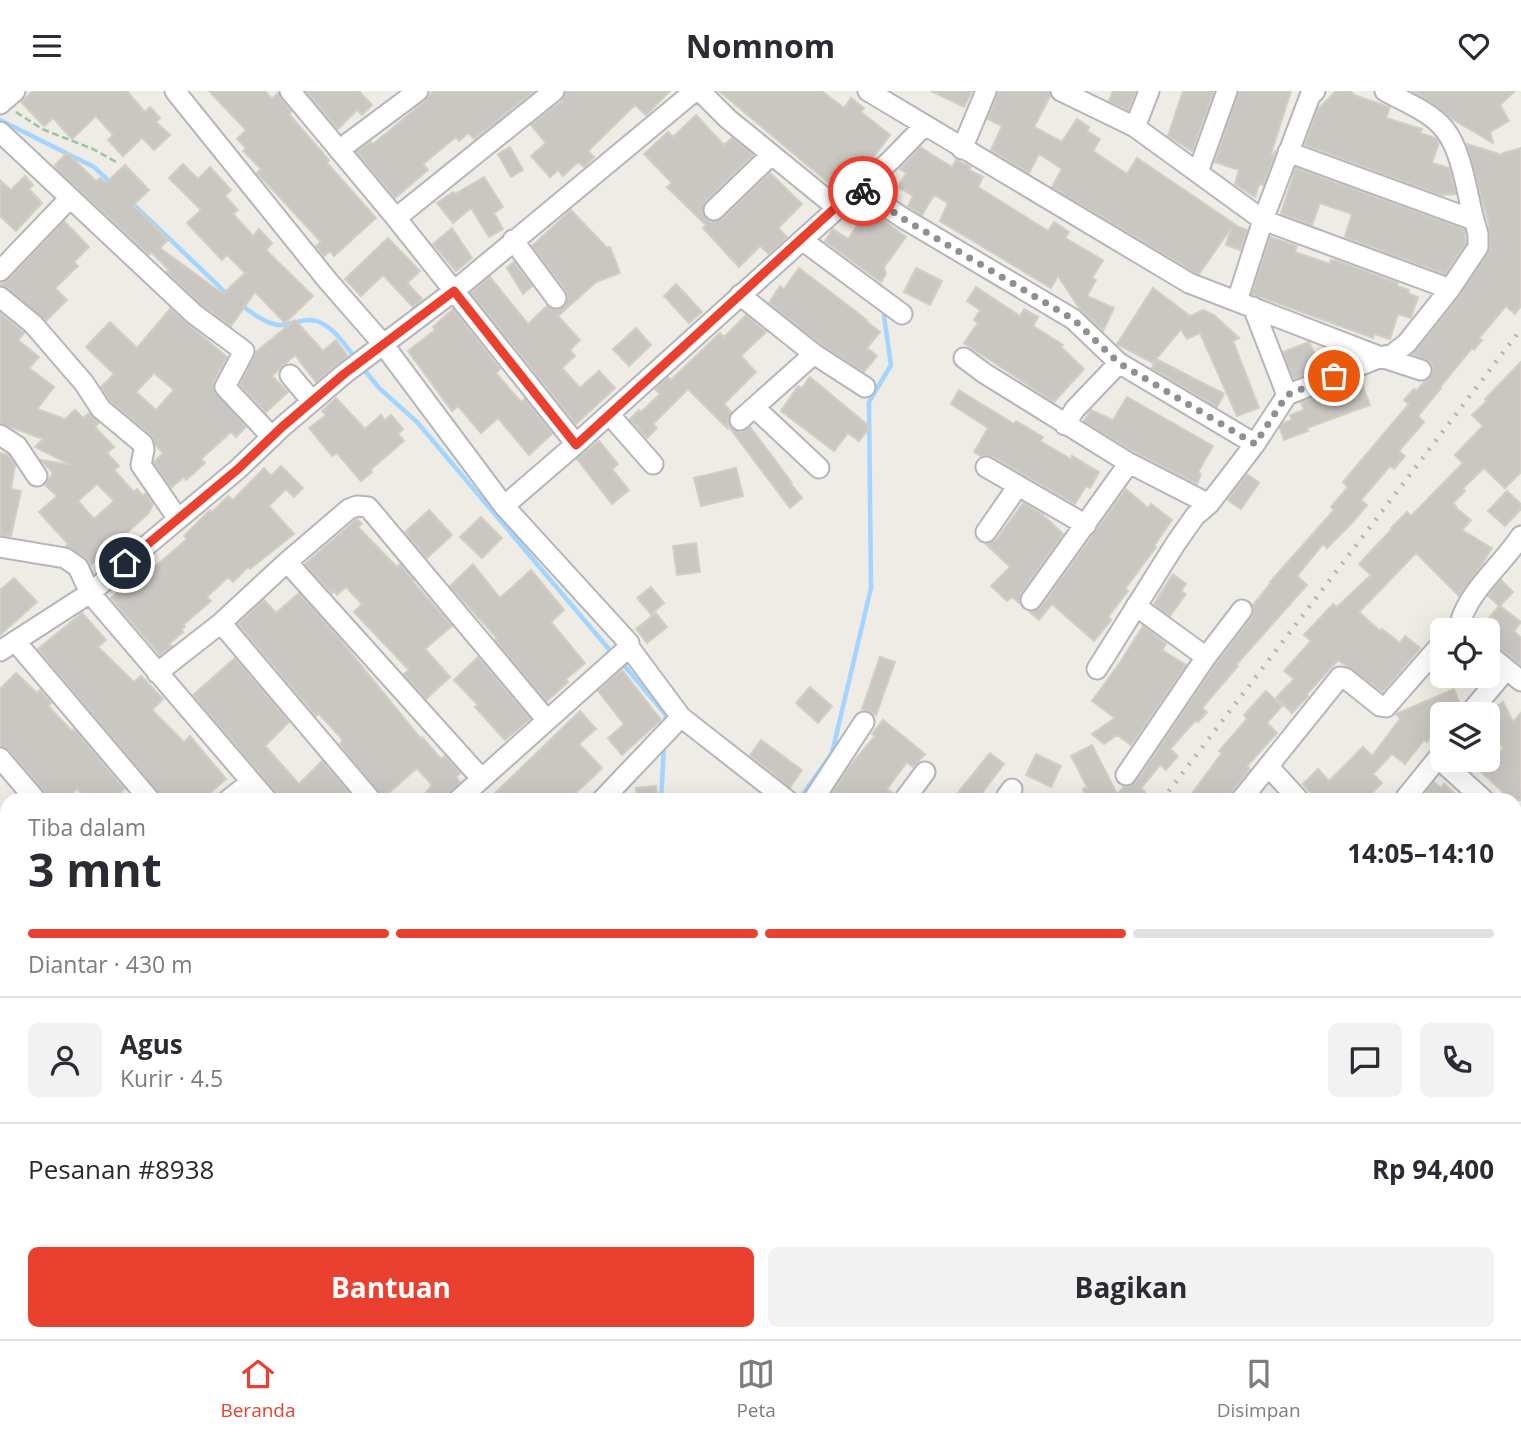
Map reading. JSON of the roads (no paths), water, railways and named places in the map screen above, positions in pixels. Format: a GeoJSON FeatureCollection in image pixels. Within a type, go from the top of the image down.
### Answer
{"type":"FeatureCollection","features":[{"type":"Feature","properties":{"kind":"street"},"geometry":{"type":"LineString","coordinates":[[175,91],[328,281],[383,344],[504,506],[627,640],[671,729],[776,793]]}},
{"type":"Feature","properties":{"kind":"street"},"geometry":{"type":"LineString","coordinates":[[290,91],[396,218],[576,445]]}},
{"type":"Feature","properties":{"kind":"street"},"geometry":{"type":"LineString","coordinates":[[338,150],[394,98],[418,91]]}},
{"type":"Feature","properties":{"kind":"street"},"geometry":{"type":"LineString","coordinates":[[396,218],[554,91]]}},
{"type":"Feature","properties":{"kind":"street"},"geometry":{"type":"LineString","coordinates":[[868,91],[1189,283],[1421,370]]}},
{"type":"Feature","properties":{"kind":"street"},"geometry":{"type":"LineString","coordinates":[[962,149],[986,91]]}},
{"type":"Feature","properties":{"kind":"street"},"geometry":{"type":"LineString","coordinates":[[1135,127],[1149,91]]}},
{"type":"Feature","properties":{"kind":"street"},"geometry":{"type":"LineString","coordinates":[[1198,172],[1227,91]]}},
{"type":"Feature","properties":{"kind":"street"},"geometry":{"type":"LineString","coordinates":[[1097,669],[1195,516],[1209,504],[1255,444],[1287,395],[1381,356],[1393,354],[1407,342],[1450,289],[1478,247],[1478,234],[1456,152],[1445,130],[1431,117],[1385,91]]}},
{"type":"Feature","properties":{"kind":"street"},"geometry":{"type":"LineString","coordinates":[[144,793],[8,646],[90,593],[238,469],[344,374],[454,291],[692,92],[836,207]]}},
{"type":"Feature","properties":{"kind":"street"},"geometry":{"type":"LineString","coordinates":[[1069,93],[1135,127],[1262,220],[1450,289]]}},
{"type":"Feature","properties":{"kind":"street"},"geometry":{"type":"LineString","coordinates":[[1287,395],[1245,304],[1262,220],[1309,93]]}},
{"type":"Feature","properties":{"kind":"street"},"geometry":{"type":"LineString","coordinates":[[504,506],[576,445],[924,126]]}},
{"type":"Feature","properties":{"kind":"street"},"geometry":{"type":"LineString","coordinates":[[0,132],[194,314],[244,352],[225,387],[272,437]]}},
{"type":"Feature","properties":{"kind":"street"},"geometry":{"type":"LineString","coordinates":[[1288,152],[1474,220]]}},
{"type":"Feature","properties":{"kind":"street"},"geometry":{"type":"LineString","coordinates":[[714,210],[771,155]]}},
{"type":"Feature","properties":{"kind":"street"},"geometry":{"type":"LineString","coordinates":[[858,188],[902,218],[1073,319],[1119,363],[1255,444]]}},
{"type":"Feature","properties":{"kind":"street"},"geometry":{"type":"LineString","coordinates":[[0,271],[69,199]]}},
{"type":"Feature","properties":{"kind":"street"},"geometry":{"type":"LineString","coordinates":[[513,240],[556,298]]}},
{"type":"Feature","properties":{"kind":"street"},"geometry":{"type":"LineString","coordinates":[[802,240],[892,307]]}},
{"type":"Feature","properties":{"kind":"street"},"geometry":{"type":"LineString","coordinates":[[740,295],[814,354],[865,387]]}},
{"type":"Feature","properties":{"kind":"street"},"geometry":{"type":"LineString","coordinates":[[0,297],[33,324],[84,383],[101,409],[140,440],[145,450],[141,462],[143,469],[178,519]]}},
{"type":"Feature","properties":{"kind":"street"},"geometry":{"type":"LineString","coordinates":[[814,354],[747,414],[819,468]]}},
{"type":"Feature","properties":{"kind":"street"},"geometry":{"type":"LineString","coordinates":[[964,358],[1065,425],[1129,463],[1209,504]]}},
{"type":"Feature","properties":{"kind":"street"},"geometry":{"type":"LineString","coordinates":[[1065,425],[1075,409],[1119,363]]}},
{"type":"Feature","properties":{"kind":"street"},"geometry":{"type":"LineString","coordinates":[[290,375],[312,401]]}},
{"type":"Feature","properties":{"kind":"street"},"geometry":{"type":"LineString","coordinates":[[609,414],[653,464]]}},
{"type":"Feature","properties":{"kind":"street"},"geometry":{"type":"LineString","coordinates":[[0,435],[17,446],[37,476]]}},
{"type":"Feature","properties":{"kind":"street"},"geometry":{"type":"LineString","coordinates":[[1031,600],[1129,463]]}},
{"type":"Feature","properties":{"kind":"street"},"geometry":{"type":"LineString","coordinates":[[986,467],[1086,525]]}},
{"type":"Feature","properties":{"kind":"street"},"geometry":{"type":"LineString","coordinates":[[986,533],[1018,486]]}},
{"type":"Feature","properties":{"kind":"street"},"geometry":{"type":"LineString","coordinates":[[156,673],[221,623],[349,509],[357,506],[368,507],[546,719]]}},
{"type":"Feature","properties":{"kind":"street"},"geometry":{"type":"LineString","coordinates":[[1462,618],[1478,589],[1521,536]]}},
{"type":"Feature","properties":{"kind":"street"},"geometry":{"type":"LineString","coordinates":[[0,547],[65,558],[78,567],[90,593],[261,793]]}},
{"type":"Feature","properties":{"kind":"street"},"geometry":{"type":"LineString","coordinates":[[287,562],[481,778]]}},
{"type":"Feature","properties":{"kind":"street"},"geometry":{"type":"LineString","coordinates":[[1136,605],[1206,657]]}},
{"type":"Feature","properties":{"kind":"street"},"geometry":{"type":"LineString","coordinates":[[1126,775],[1206,657],[1242,610]]}},
{"type":"Feature","properties":{"kind":"street"},"geometry":{"type":"LineString","coordinates":[[221,623],[365,793]]}},
{"type":"Feature","properties":{"kind":"street"},"geometry":{"type":"LineString","coordinates":[[465,793],[629,647]]}},
{"type":"Feature","properties":{"kind":"street"},"geometry":{"type":"LineString","coordinates":[[1247,793],[1340,677],[1345,678],[1383,708],[1430,656]]}},
{"type":"Feature","properties":{"kind":"street"},"geometry":{"type":"LineString","coordinates":[[1483,702],[1513,675]]}},
{"type":"Feature","properties":{"kind":"street"},"geometry":{"type":"LineString","coordinates":[[818,793],[864,722]]}},
{"type":"Feature","properties":{"kind":"street"},"geometry":{"type":"LineString","coordinates":[[613,793],[671,729]]}},
{"type":"Feature","properties":{"kind":"street"},"geometry":{"type":"LineString","coordinates":[[0,758],[30,793]]}},
{"type":"Feature","properties":{"kind":"street"},"geometry":{"type":"LineString","coordinates":[[1268,766],[1293,793]]}},
{"type":"Feature","properties":{"kind":"street"},"geometry":{"type":"LineString","coordinates":[[1409,793],[1430,767]]}},
{"type":"Feature","properties":{"kind":"street"},"geometry":{"type":"LineString","coordinates":[[909,793],[925,772]]}},
{"type":"Feature","properties":{"kind":"street"},"geometry":{"type":"LineString","coordinates":[[1457,772],[1477,793]]}},
{"type":"Feature","properties":{"kind":"street"},"geometry":{"type":"LineString","coordinates":[[237,793],[251,782]]}},
{"type":"Feature","properties":{"kind":"waterway"},"geometry":{"type":"LineString","coordinates":[[0,120],[94,167],[111,183]]}},
{"type":"Feature","properties":{"kind":"waterway"},"geometry":{"type":"LineString","coordinates":[[130,201],[227,294]]}},
{"type":"Feature","properties":{"kind":"waterway"},"geometry":{"type":"LineString","coordinates":[[240,304],[273,324],[311,320],[325,325],[337,335],[356,359]]}},
{"type":"Feature","properties":{"kind":"waterway"},"geometry":{"type":"LineString","coordinates":[[804,793],[832,753],[871,588],[869,402],[891,365],[883,309]]}},
{"type":"Feature","properties":{"kind":"waterway"},"geometry":{"type":"LineString","coordinates":[[361,366],[379,388],[417,422],[613,654]]}},
{"type":"Feature","properties":{"kind":"waterway"},"geometry":{"type":"LineString","coordinates":[[622,663],[666,715],[665,723]]}},
{"type":"Feature","properties":{"kind":"waterway"},"geometry":{"type":"LineString","coordinates":[[661,793],[664,746]]}},
{"type":"Feature","properties":{"kind":"railway"},"geometry":{"type":"LineString","coordinates":[[1167,793],[1521,329]]}}]}
